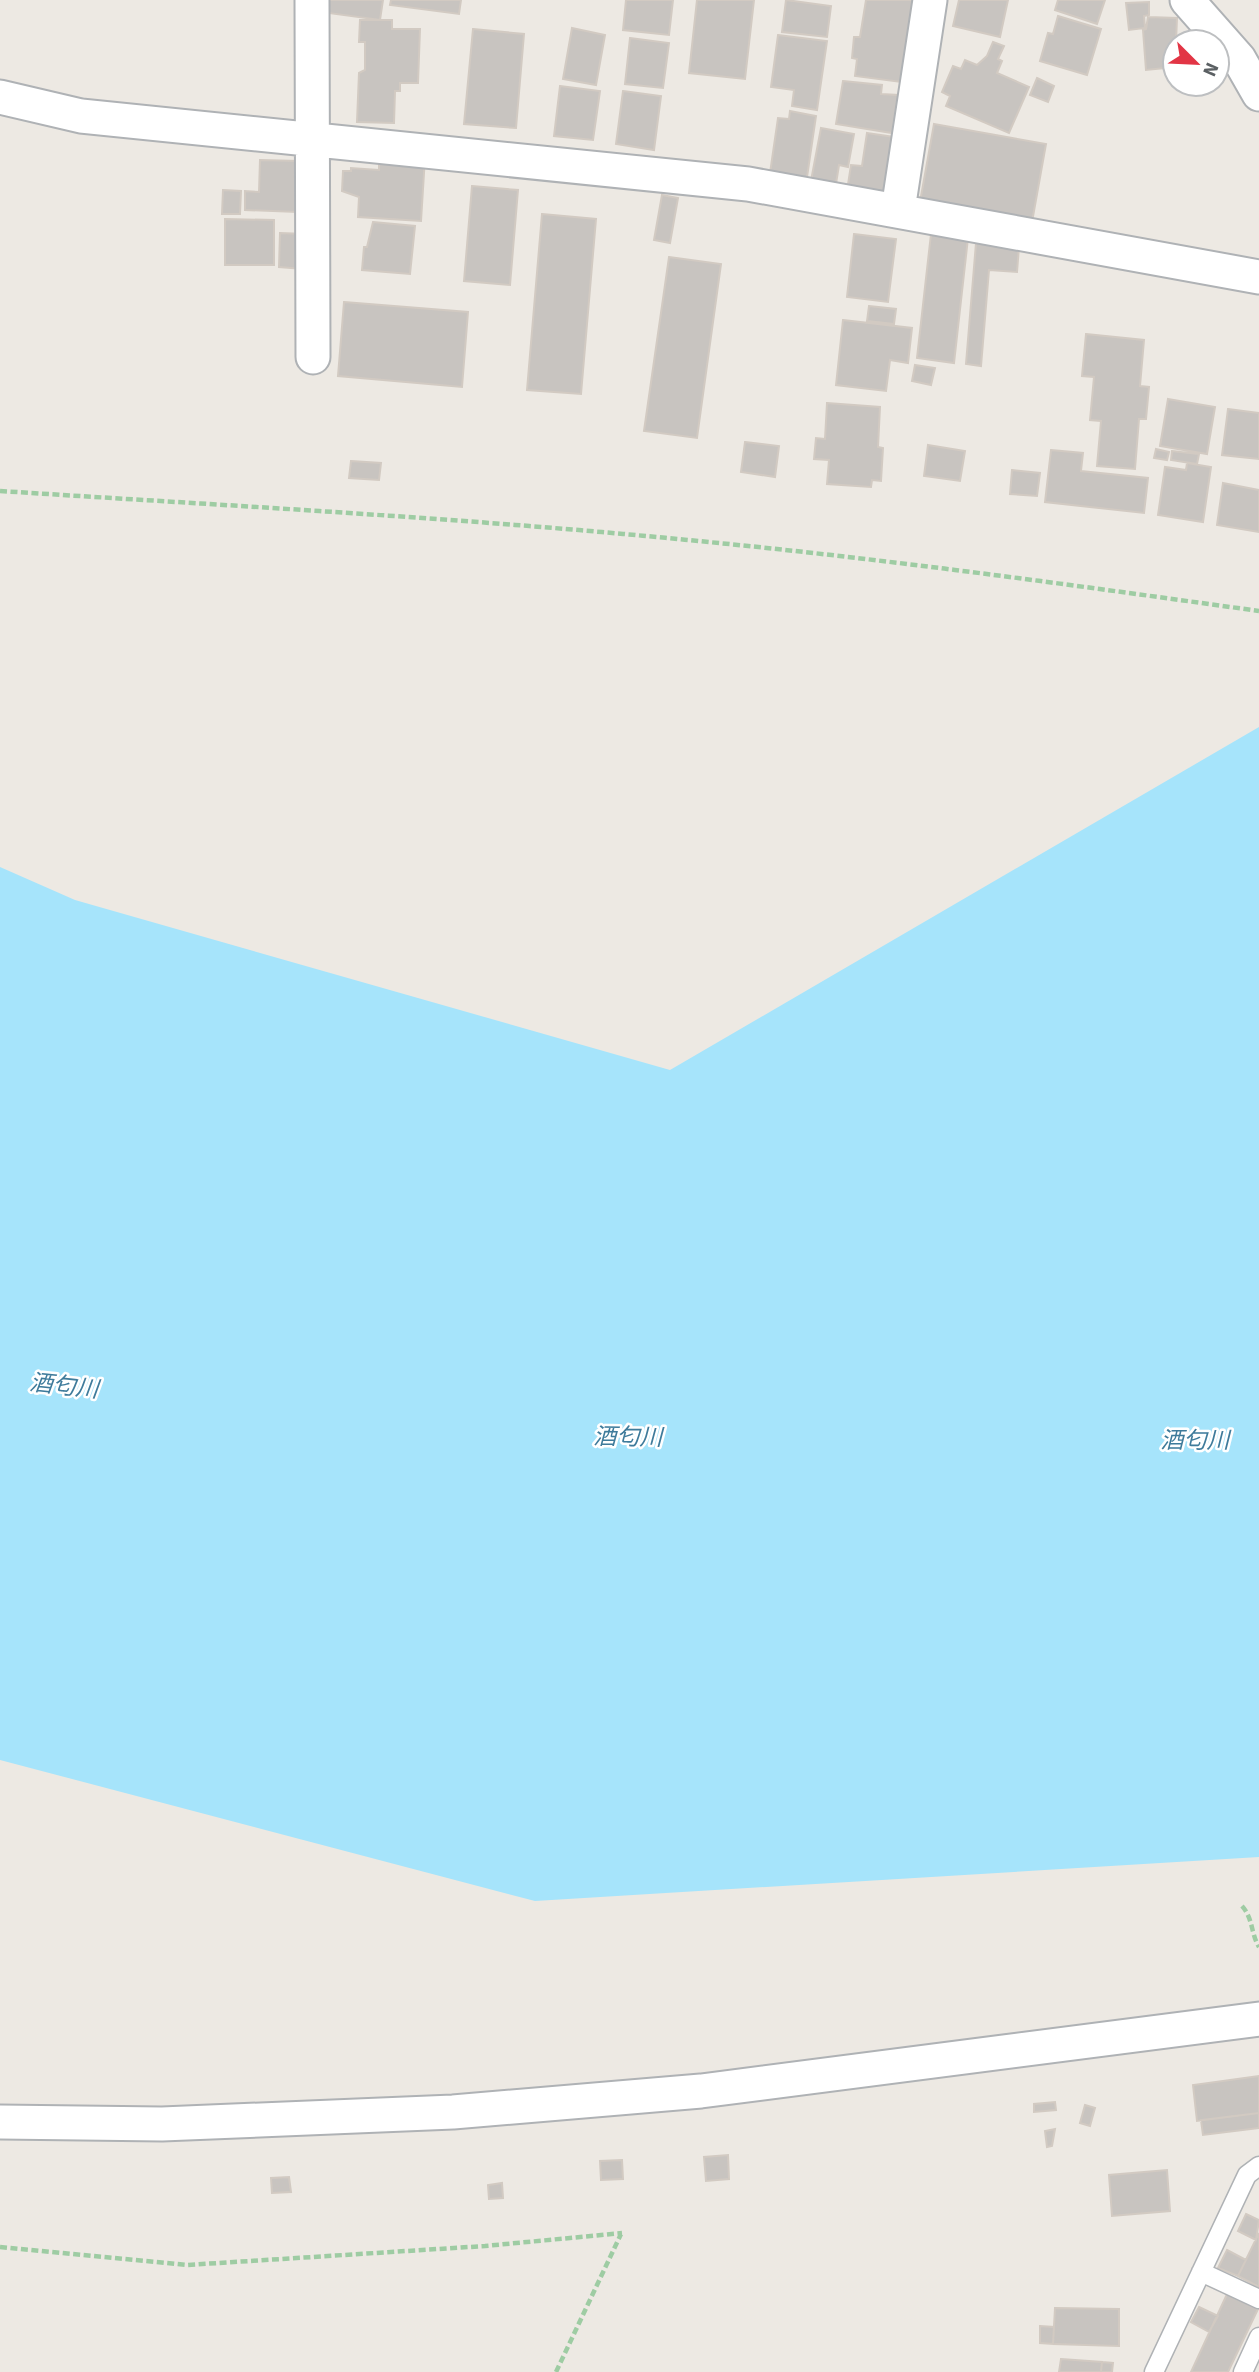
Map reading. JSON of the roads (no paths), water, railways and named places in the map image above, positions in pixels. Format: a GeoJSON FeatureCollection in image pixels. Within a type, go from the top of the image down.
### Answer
{"type":"FeatureCollection","features":[{"type":"Feature","properties":{"kind":"street"},"geometry":{"type":"LineString","coordinates":[[312,0],[313,358]]}},
{"type":"Feature","properties":{"kind":"street"},"geometry":{"type":"LineString","coordinates":[[898,209],[930,0]]}},
{"type":"Feature","properties":{"kind":"street"},"geometry":{"type":"LineString","coordinates":[[1187,0],[1239,59],[1259,94]]}},
{"type":"Feature","properties":{"kind":"street"},"geometry":{"type":"LineString","coordinates":[[0,97],[81,116],[748,184],[898,209],[1259,277]]}},
{"type":"Feature","properties":{"kind":"street"},"geometry":{"type":"LineString","coordinates":[[0,2122],[162,2124],[453,2112],[701,2091],[1259,2020]]}},
{"type":"Feature","properties":{"kind":"lane"},"geometry":{"type":"LineString","coordinates":[[1154,2372],[1247,2175],[1259,2166]]}},
{"type":"Feature","properties":{"kind":"lane"},"geometry":{"type":"LineString","coordinates":[[1201,2272],[1259,2299]]}},
{"type":"Feature","properties":{"kind":"lane"},"geometry":{"type":"LineString","coordinates":[[1243,2372],[1259,2337]]}},
{"type":"Feature","properties":{"kind":"water","name":"酒匂川"},"geometry":{"type":"Polygon","coordinates":[[[1259,727],[1259,1857],[535,1901],[0,1760],[0,867],[75,900],[670,1070],[1259,727]]]}}]}
